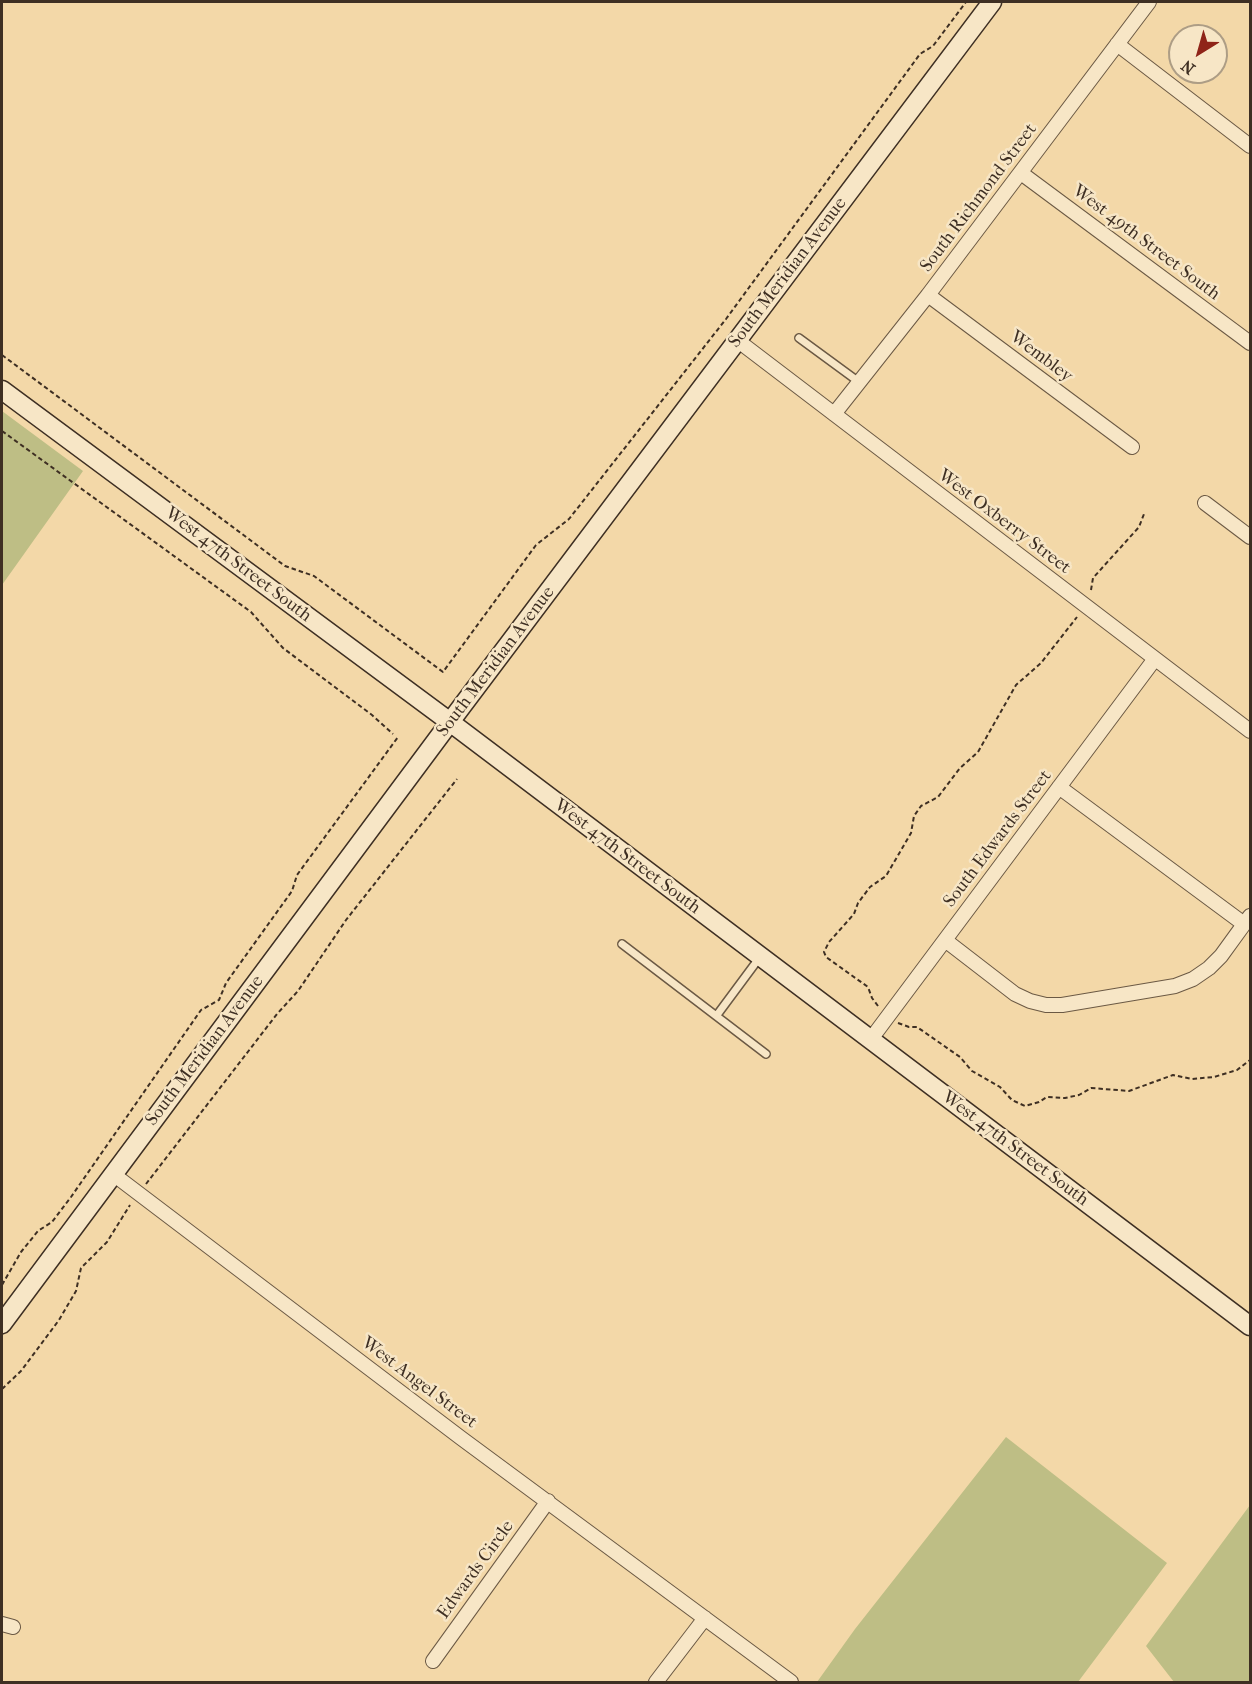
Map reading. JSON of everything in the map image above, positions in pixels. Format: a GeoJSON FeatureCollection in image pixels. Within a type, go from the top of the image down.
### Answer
{"type":"FeatureCollection","features":[{"type":"Feature","properties":{"kind":"main road","name":"South Meridian Avenue"},"geometry":{"type":"LineString","coordinates":[[2,1324],[450,722],[992,2]]}},
{"type":"Feature","properties":{"kind":"main road","name":"West 47th Street South"},"geometry":{"type":"LineString","coordinates":[[2,390],[450,722],[866,1038],[871,1039],[1251,1326]]}},
{"type":"Feature","properties":{"kind":"street","name":"South Richmond Street"},"geometry":{"type":"LineString","coordinates":[[834,414],[928,295],[1149,2]]}},
{"type":"Feature","properties":{"kind":"street"},"geometry":{"type":"LineString","coordinates":[[1117,44],[1251,146]]}},
{"type":"Feature","properties":{"kind":"street","name":"West 49th Street South"},"geometry":{"type":"LineString","coordinates":[[1021,173],[1251,343]]}},
{"type":"Feature","properties":{"kind":"street","name":"Wembley"},"geometry":{"type":"LineString","coordinates":[[928,295],[1132,447]]}},
{"type":"Feature","properties":{"kind":"street","name":"West Oxberry Street"},"geometry":{"type":"LineString","coordinates":[[737,340],[1154,660],[1251,731]]}},
{"type":"Feature","properties":{"kind":"street"},"geometry":{"type":"LineString","coordinates":[[1205,503],[1251,537]]}},
{"type":"Feature","properties":{"kind":"street","name":"South Edwards Street"},"geometry":{"type":"LineString","coordinates":[[871,1039],[1154,660]]}},
{"type":"Feature","properties":{"kind":"street"},"geometry":{"type":"LineString","coordinates":[[945,940],[1015,994],[1046,1005],[1062,1005],[1175,986],[1193,979],[1221,956],[1247,920],[1059,787]]}},
{"type":"Feature","properties":{"kind":"street","name":"West Angel Street"},"geometry":{"type":"LineString","coordinates":[[113,1174],[791,1682]]}},
{"type":"Feature","properties":{"kind":"street","name":"Edwards Circle"},"geometry":{"type":"LineString","coordinates":[[433,1660],[548,1501]]}},
{"type":"Feature","properties":{"kind":"street"},"geometry":{"type":"LineString","coordinates":[[656,1683],[705,1618]]}},
{"type":"Feature","properties":{"kind":"lane"},"geometry":{"type":"LineString","coordinates":[[799,338],[859,382]]}},
{"type":"Feature","properties":{"kind":"lane"},"geometry":{"type":"LineString","coordinates":[[622,944],[766,1054]]}},
{"type":"Feature","properties":{"kind":"lane"},"geometry":{"type":"LineString","coordinates":[[717,1016],[760,957]]}},
{"type":"Feature","properties":{"kind":"path"},"geometry":{"type":"LineString","coordinates":[[2,356],[285,566],[314,576],[443,672],[536,545],[569,519],[719,328],[920,54],[933,46],[966,2]]}},
{"type":"Feature","properties":{"kind":"path"},"geometry":{"type":"LineString","coordinates":[[2,431],[251,612],[283,648],[372,715],[393,734]]}},
{"type":"Feature","properties":{"kind":"path"},"geometry":{"type":"LineString","coordinates":[[1144,514],[1139,527],[1093,578],[1090,591],[1077,618],[1041,663],[1016,685],[978,752],[960,768],[938,797],[921,806],[914,816],[910,833],[886,876],[870,887],[858,903],[854,914],[829,942],[824,952],[826,957],[868,987],[872,998],[888,1016],[909,1027],[917,1028],[960,1057],[972,1071],[1000,1087],[1012,1100],[1025,1106],[1047,1097],[1065,1098],[1079,1095],[1091,1088],[1129,1091],[1173,1075],[1192,1079],[1214,1077],[1237,1070],[1251,1060]]}},
{"type":"Feature","properties":{"kind":"path"},"geometry":{"type":"LineString","coordinates":[[2,1286],[21,1252],[38,1231],[52,1222],[71,1197],[201,1011],[219,1000],[226,983],[292,891],[297,875],[398,737]]}},
{"type":"Feature","properties":{"kind":"path"},"geometry":{"type":"LineString","coordinates":[[2,1389],[21,1371],[59,1320],[76,1292],[81,1268],[107,1242],[123,1214],[277,1014],[298,991],[346,920],[457,780]]}},
{"type":"Feature","properties":{"kind":"green space"},"geometry":{"type":"Polygon","coordinates":[[[2,411],[83,471],[2,585],[2,411]]]}},
{"type":"Feature","properties":{"kind":"green space"},"geometry":{"type":"Polygon","coordinates":[[[1006,1437],[1167,1563],[1078,1682],[817,1682],[855,1629],[1006,1437]]]}},
{"type":"Feature","properties":{"kind":"green space"},"geometry":{"type":"Polygon","coordinates":[[[1250,1505],[1250,1682],[1174,1682],[1146,1646],[1250,1505]]]}}]}
